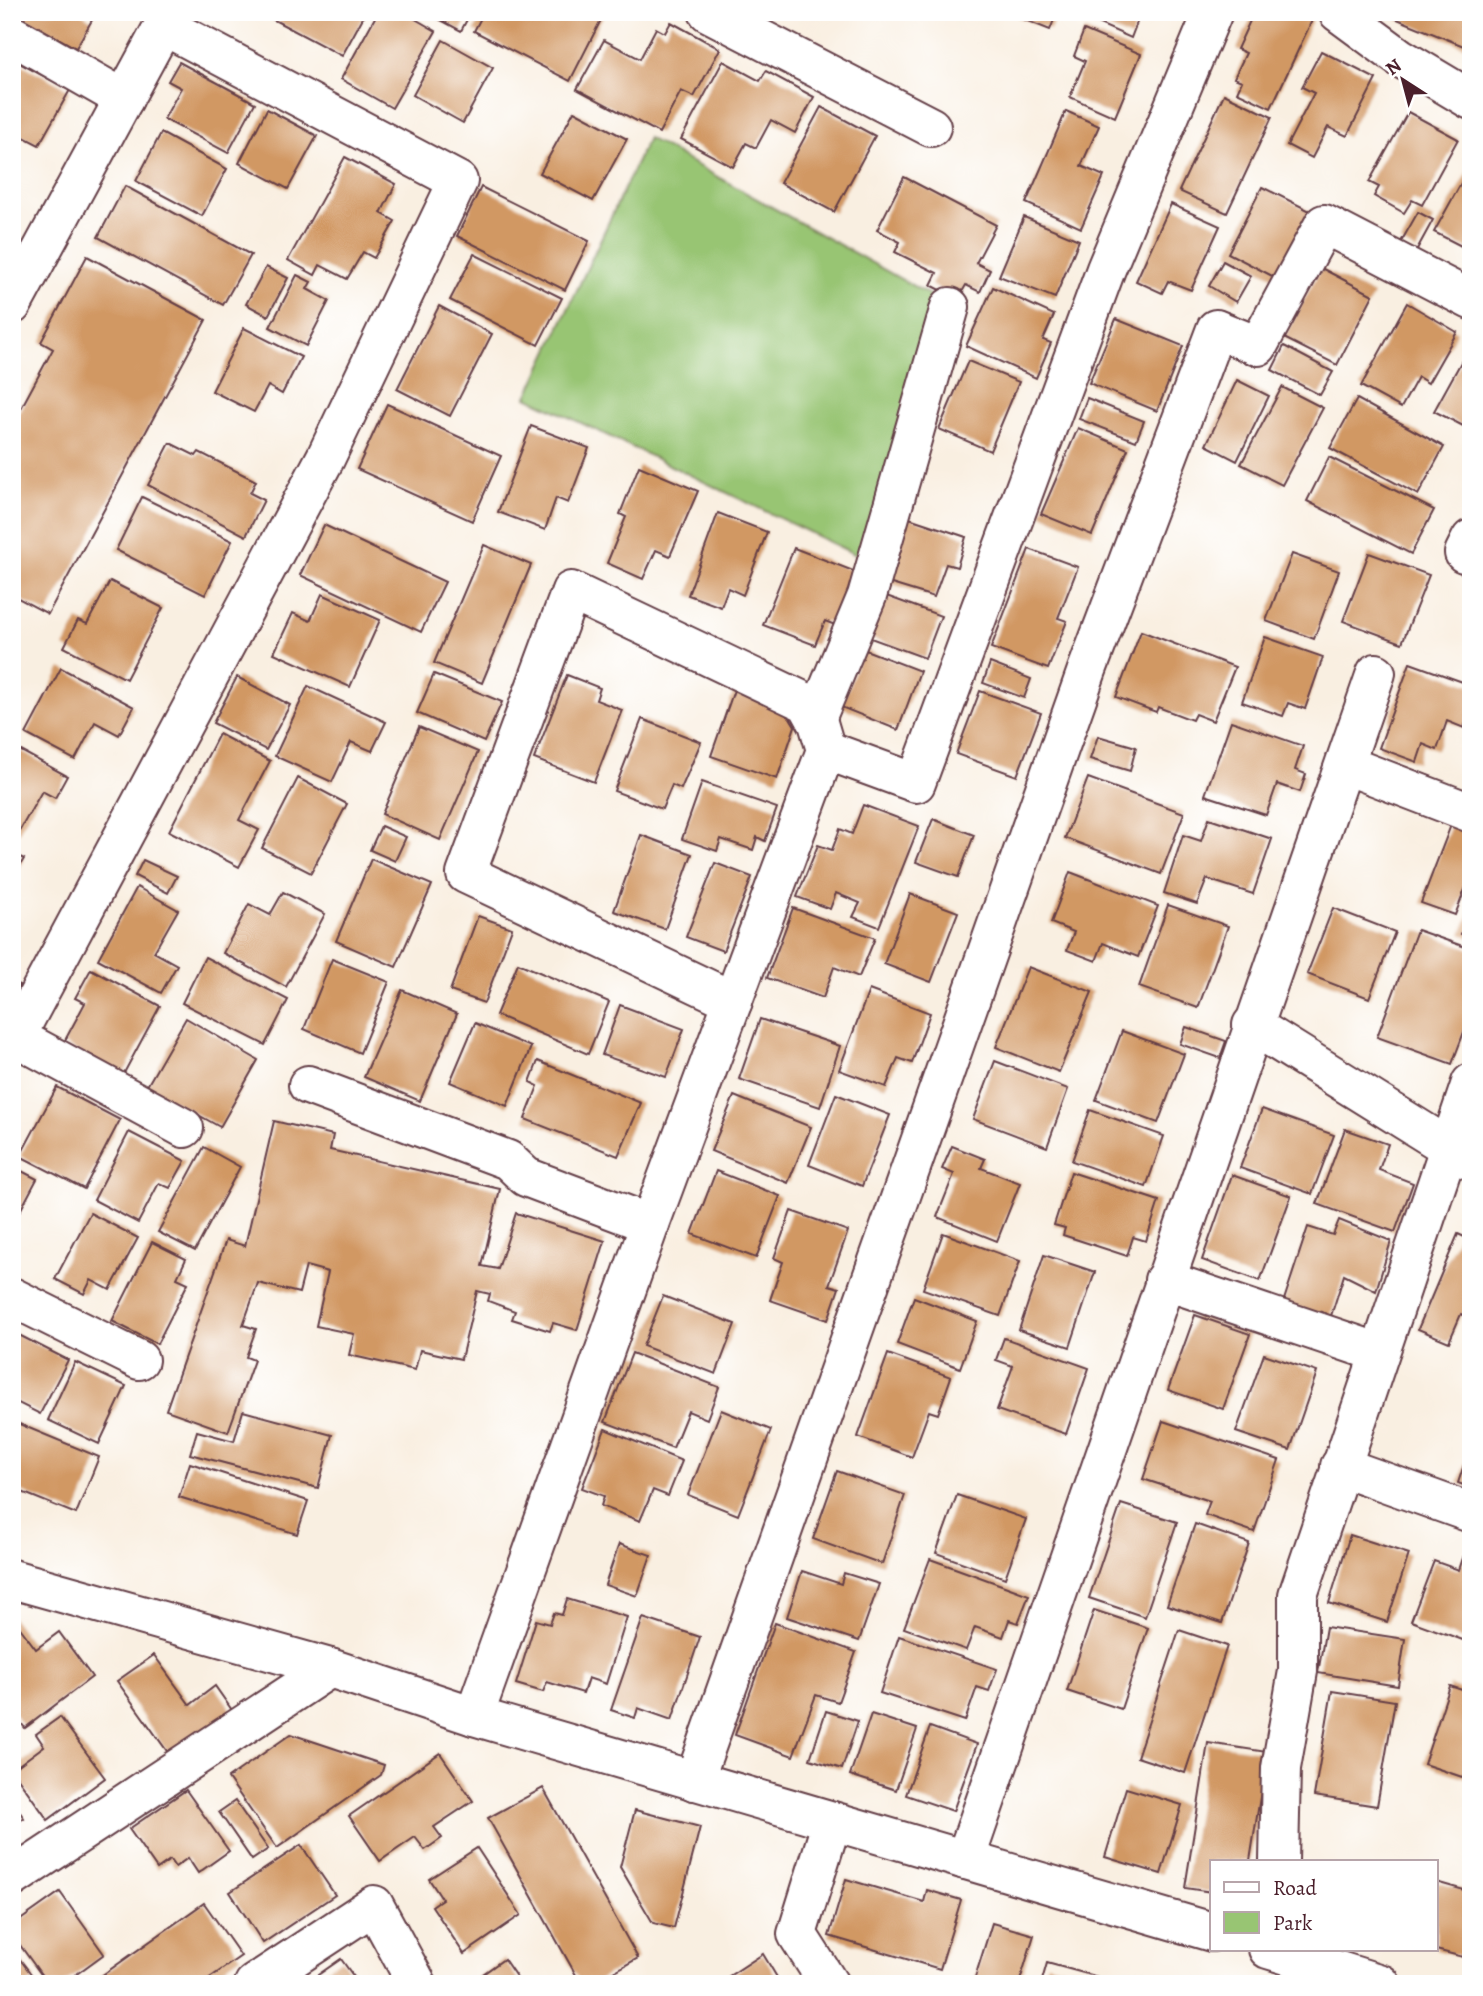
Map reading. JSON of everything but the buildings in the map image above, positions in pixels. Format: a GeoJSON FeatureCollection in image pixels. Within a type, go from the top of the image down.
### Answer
{"type":"FeatureCollection","features":[{"type":"Feature","properties":{"kind":"street"},"geometry":{"type":"LineString","coordinates":[[708,12],[931,127]]}},
{"type":"Feature","properties":{"kind":"street"},"geometry":{"type":"LineString","coordinates":[[733,1001],[467,874],[571,591],[807,703],[821,734],[916,783],[1106,268],[1213,12]]}},
{"type":"Feature","properties":{"kind":"street"},"geometry":{"type":"LineString","coordinates":[[1338,12],[1399,57],[1471,100]]}},
{"type":"Feature","properties":{"kind":"street"},"geometry":{"type":"LineString","coordinates":[[12,305],[167,19],[458,181],[326,457],[14,1041],[184,1128]]}},
{"type":"Feature","properties":{"kind":"street"},"geometry":{"type":"LineString","coordinates":[[12,35],[124,99]]}},
{"type":"Feature","properties":{"kind":"street"},"geometry":{"type":"LineString","coordinates":[[694,1781],[1087,670],[1216,330],[1258,346],[1324,225],[1471,300]]}},
{"type":"Feature","properties":{"kind":"street"},"geometry":{"type":"LineString","coordinates":[[474,1716],[733,1001],[867,596],[950,307]]}},
{"type":"Feature","properties":{"kind":"street"},"geometry":{"type":"LineString","coordinates":[[1471,540],[1464,553],[1471,555]]}},
{"type":"Feature","properties":{"kind":"street"},"geometry":{"type":"LineString","coordinates":[[965,1860],[1376,673]]}},
{"type":"Feature","properties":{"kind":"street"},"geometry":{"type":"LineString","coordinates":[[1346,765],[1471,813]]}},
{"type":"Feature","properties":{"kind":"street"},"geometry":{"type":"LineString","coordinates":[[1252,1025],[1460,1154]]}},
{"type":"Feature","properties":{"kind":"street"},"geometry":{"type":"LineString","coordinates":[[1279,1860],[1281,1768],[1298,1671],[1298,1595],[1377,1353],[1460,1154],[1471,1083]]}},
{"type":"Feature","properties":{"kind":"street"},"geometry":{"type":"LineString","coordinates":[[308,1085],[508,1160],[527,1177],[650,1224]]}},
{"type":"Feature","properties":{"kind":"street"},"geometry":{"type":"LineString","coordinates":[[1164,1280],[1377,1353]]}},
{"type":"Feature","properties":{"kind":"street"},"geometry":{"type":"LineString","coordinates":[[12,1297],[139,1360]]}},
{"type":"Feature","properties":{"kind":"street"},"geometry":{"type":"LineString","coordinates":[[1340,1466],[1471,1513]]}},
{"type":"Feature","properties":{"kind":"street"},"geometry":{"type":"LineString","coordinates":[[13,1580],[330,1668],[474,1716],[1210,1931]]}},
{"type":"Feature","properties":{"kind":"street"},"geometry":{"type":"LineString","coordinates":[[12,1878],[330,1668]]}},
{"type":"Feature","properties":{"kind":"street"},"geometry":{"type":"LineString","coordinates":[[829,1984],[797,1934],[832,1821]]}},
{"type":"Feature","properties":{"kind":"street"},"geometry":{"type":"LineString","coordinates":[[254,1984],[374,1905],[417,1984]]}},
{"type":"Feature","properties":{"kind":"street"},"geometry":{"type":"LineString","coordinates":[[1277,1951],[1381,1984]]}},
{"type":"Feature","properties":{"kind":"green space"},"geometry":{"type":"Polygon","coordinates":[[[648,138],[933,297],[865,559],[527,397],[648,138]]]}}]}
